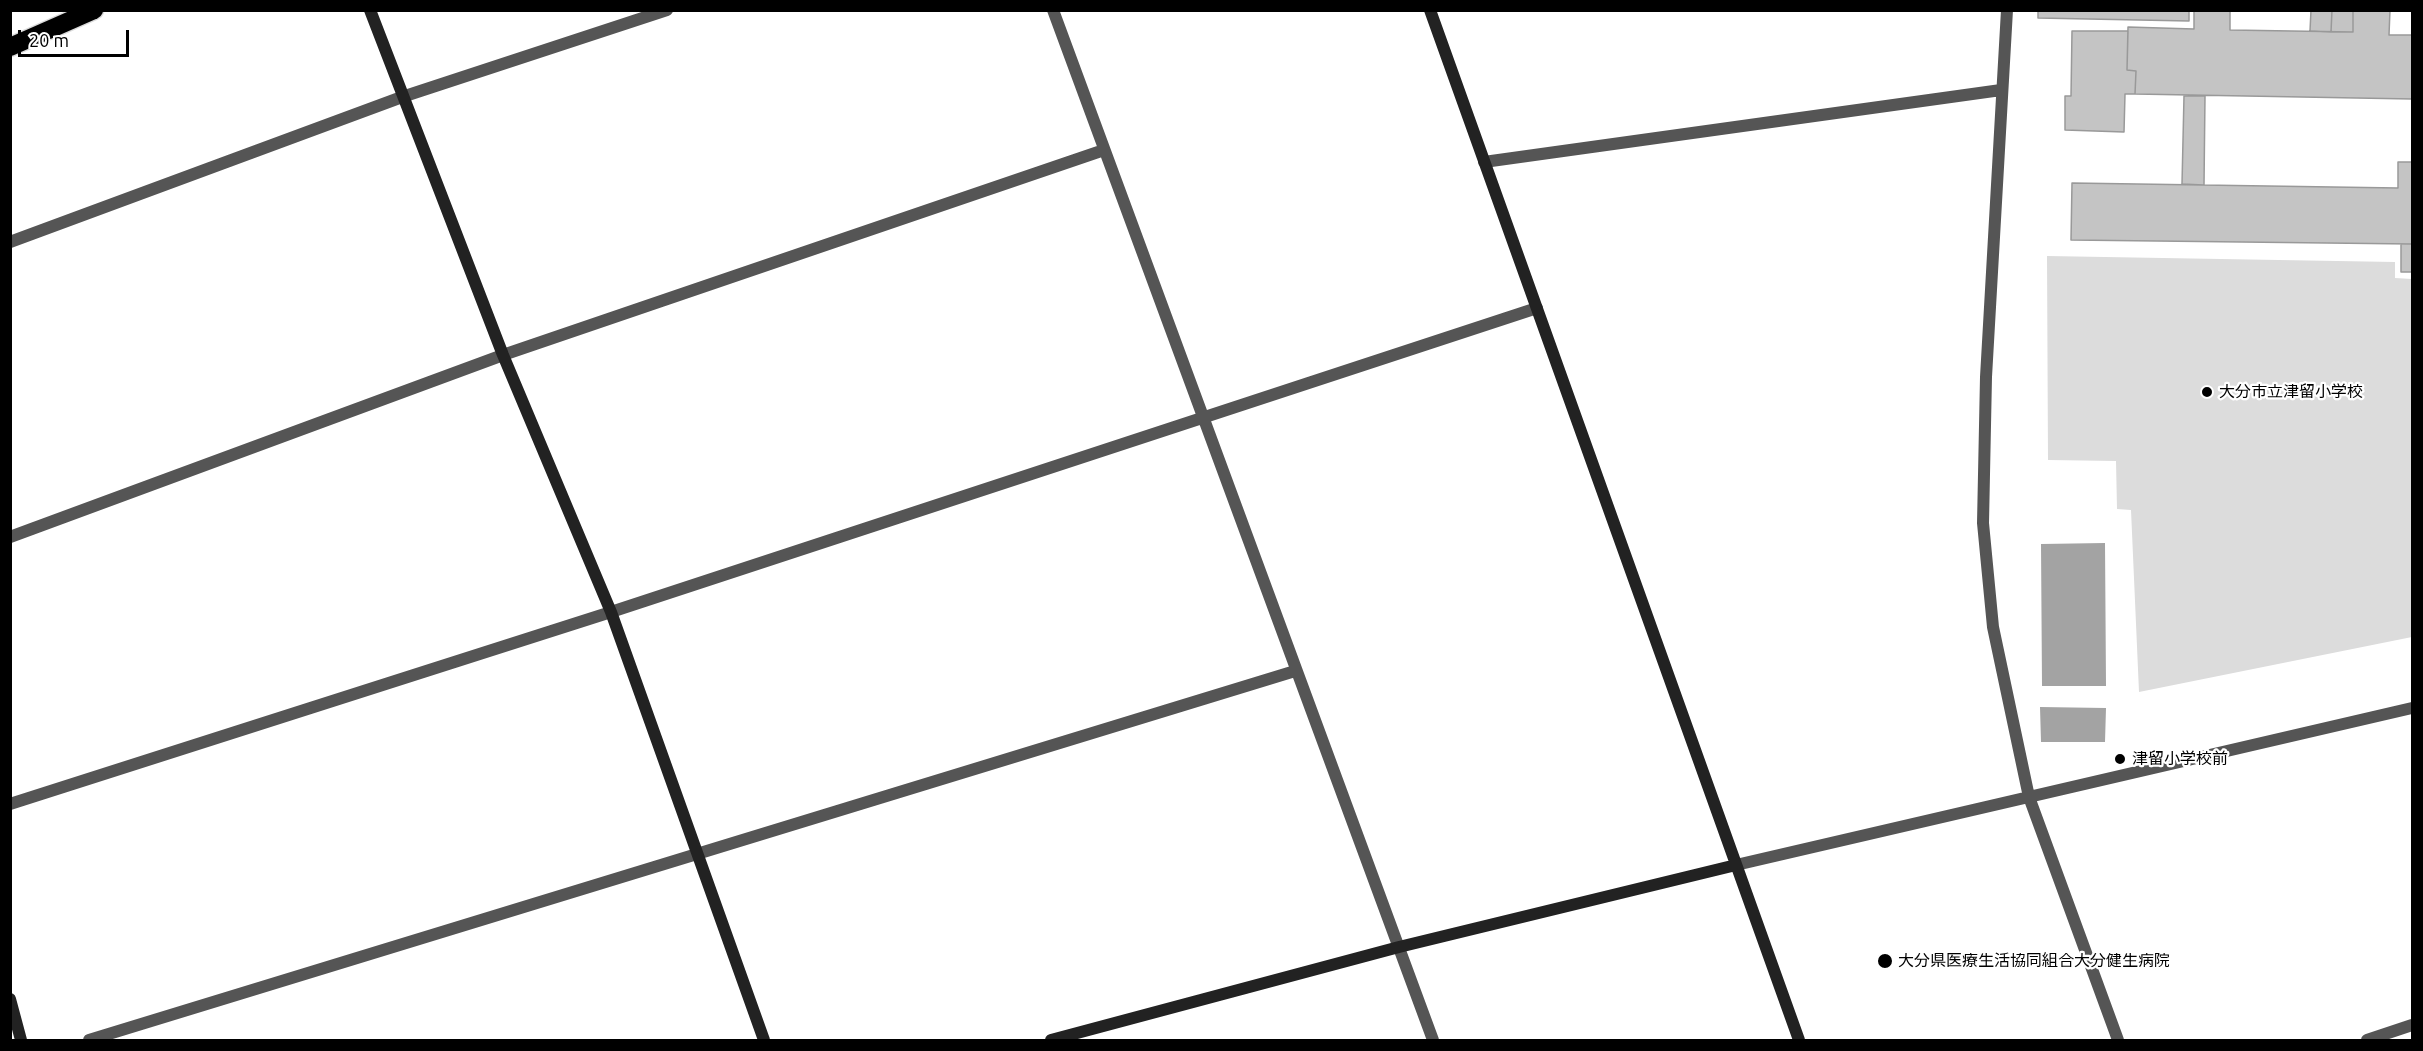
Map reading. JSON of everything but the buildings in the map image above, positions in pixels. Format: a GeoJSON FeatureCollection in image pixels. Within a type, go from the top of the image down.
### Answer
{"type":"FeatureCollection","features":[{"type":"Feature","properties":{"kind":"highway"},"geometry":{"type":"LineString","coordinates":[[10,47],[94,10]]}},
{"type":"Feature","properties":{"kind":"street"},"geometry":{"type":"LineString","coordinates":[[370,10],[503,355],[611,612],[764,1041]]}},
{"type":"Feature","properties":{"kind":"street"},"geometry":{"type":"LineString","coordinates":[[10,242],[402,97],[667,10]]}},
{"type":"Feature","properties":{"kind":"street"},"geometry":{"type":"LineString","coordinates":[[1053,10],[1433,1041]]}},
{"type":"Feature","properties":{"kind":"street"},"geometry":{"type":"LineString","coordinates":[[1430,10],[1799,1041]]}},
{"type":"Feature","properties":{"kind":"street"},"geometry":{"type":"LineString","coordinates":[[2007,10],[1986,377],[1983,523],[1992,627],[2029,797],[2118,1041]]}},
{"type":"Feature","properties":{"kind":"street"},"geometry":{"type":"LineString","coordinates":[[1484,162],[2001,90]]}},
{"type":"Feature","properties":{"kind":"street"},"geometry":{"type":"LineString","coordinates":[[10,537],[503,355],[1104,150]]}},
{"type":"Feature","properties":{"kind":"street"},"geometry":{"type":"LineString","coordinates":[[10,804],[611,612],[1537,308]]}},
{"type":"Feature","properties":{"kind":"street"},"geometry":{"type":"LineString","coordinates":[[89,1041],[1295,671]]}},
{"type":"Feature","properties":{"kind":"street"},"geometry":{"type":"LineString","coordinates":[[1051,1041],[1399,947],[1736,865],[2412,708]]}},
{"type":"Feature","properties":{"kind":"street"},"geometry":{"type":"LineString","coordinates":[[10,999],[21,1041]]}},
{"type":"Feature","properties":{"kind":"street"},"geometry":{"type":"LineString","coordinates":[[2367,1041],[2412,1025]]}},
{"type":"Feature","properties":{"kind":"shaded area"},"geometry":{"type":"Polygon","coordinates":[[[2047,256],[2395,262],[2395,278],[2412,279],[2412,637],[2139,692],[2131,510],[2117,509],[2116,461],[2048,460],[2047,256]]]}},
{"type":"Feature","properties":{"kind":"shaded area"},"geometry":{"type":"Polygon","coordinates":[[[2105,543],[2106,686],[2042,686],[2041,544],[2105,543]]]}},
{"type":"Feature","properties":{"kind":"shaded area"},"geometry":{"type":"Polygon","coordinates":[[[2040,707],[2106,708],[2105,742],[2041,742],[2040,707]]]}},
{"type":"Feature","properties":{"kind":"place","name":"大分市立津留小学校"},"geometry":{"type":"Point","coordinates":[2207,392]}},
{"type":"Feature","properties":{"kind":"place","name":"津留小学校前"},"geometry":{"type":"Point","coordinates":[2120,759]}},
{"type":"Feature","properties":{"kind":"place","name":"大分県医療生活協同組合大分健生病院"},"geometry":{"type":"Point","coordinates":[1885,961]}}]}
